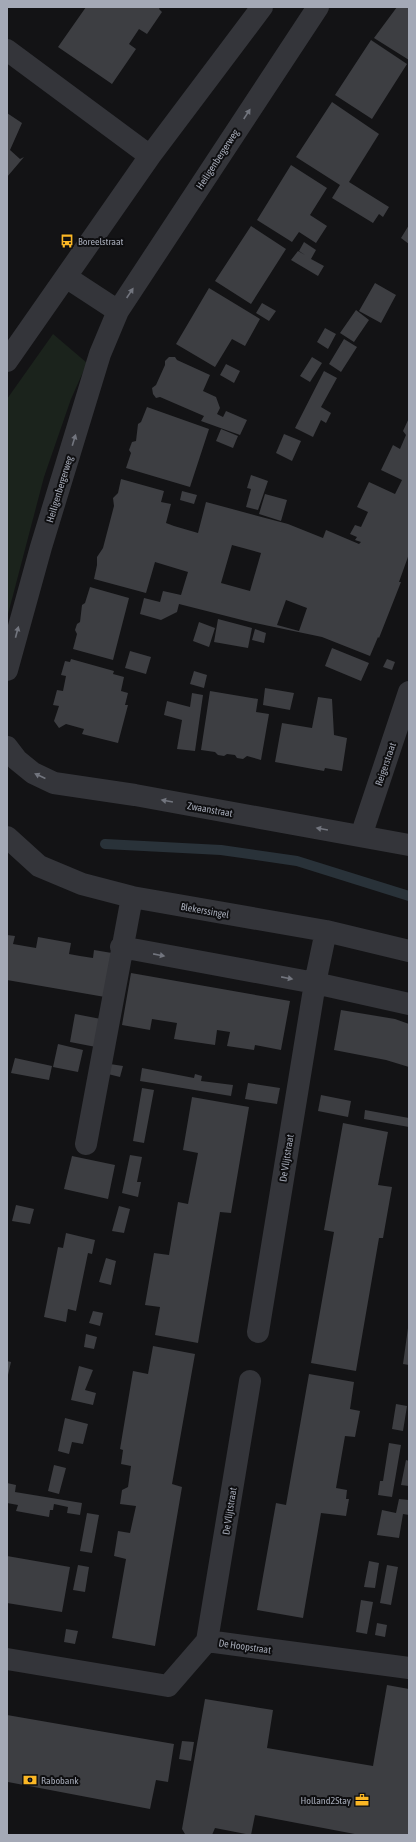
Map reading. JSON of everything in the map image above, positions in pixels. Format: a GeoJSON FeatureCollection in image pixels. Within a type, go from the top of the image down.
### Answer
{"type":"FeatureCollection","features":[{"type":"Feature","properties":{"kind":"street"},"geometry":{"type":"LineString","coordinates":[[7,361],[150,156],[262,7]]}},
{"type":"Feature","properties":{"kind":"street","name":"Heiligenbergerweg"},"geometry":{"type":"LineString","coordinates":[[7,670],[40,547],[100,354],[118,311],[318,7]]}},
{"type":"Feature","properties":{"kind":"street"},"geometry":{"type":"LineString","coordinates":[[7,50],[150,156]]}},
{"type":"Feature","properties":{"kind":"street"},"geometry":{"type":"LineString","coordinates":[[66,277],[118,311]]}},
{"type":"Feature","properties":{"kind":"street","name":"Reigerstraat"},"geometry":{"type":"LineString","coordinates":[[361,836],[409,692]]}},
{"type":"Feature","properties":{"kind":"street","name":"Zwaanstraat"},"geometry":{"type":"LineString","coordinates":[[12,753],[33,773],[54,783],[135,795],[409,845]]}},
{"type":"Feature","properties":{"kind":"street","name":"Blekerssingel"},"geometry":{"type":"LineString","coordinates":[[8,842],[39,866],[82,884],[132,897],[326,932],[409,951]]}},
{"type":"Feature","properties":{"kind":"street"},"geometry":{"type":"LineString","coordinates":[[86,1144],[121,947],[132,897]]}},
{"type":"Feature","properties":{"kind":"street","name":"De Vlijtstraat"},"geometry":{"type":"LineString","coordinates":[[258,1332],[315,983],[326,932]]}},
{"type":"Feature","properties":{"kind":"street"},"geometry":{"type":"LineString","coordinates":[[121,947],[315,983],[409,1004]]}},
{"type":"Feature","properties":{"kind":"street","name":"De Vlijtstraat"},"geometry":{"type":"LineString","coordinates":[[207,1641],[250,1381]]}},
{"type":"Feature","properties":{"kind":"street","name":"De Hoopstraat"},"geometry":{"type":"LineString","coordinates":[[7,1659],[168,1686],[207,1641],[409,1668]]}},
{"type":"Feature","properties":{"kind":"shaded area"},"geometry":{"type":"Polygon","coordinates":[[[53,334],[87,363],[71,399],[44,477],[7,618],[7,399],[53,334]]]}},
{"type":"Feature","properties":{"kind":"building"},"geometry":{"type":"Polygon","coordinates":[[[86,7],[160,7],[159,9],[162,12],[147,34],[139,29],[129,44],[136,49],[112,84],[58,47],[86,7]]]}},
{"type":"Feature","properties":{"kind":"building"},"geometry":{"type":"Polygon","coordinates":[[[397,7],[409,7],[409,60],[374,38],[397,7]]]}},
{"type":"Feature","properties":{"kind":"building"},"geometry":{"type":"Polygon","coordinates":[[[371,40],[407,64],[372,119],[335,95],[371,40]]]}},
{"type":"Feature","properties":{"kind":"building"},"geometry":{"type":"Polygon","coordinates":[[[332,102],[379,134],[349,182],[389,207],[383,217],[379,214],[373,223],[332,198],[340,185],[296,157],[332,102]]]}},
{"type":"Feature","properties":{"kind":"building"},"geometry":{"type":"Polygon","coordinates":[[[7,113],[22,123],[10,150],[20,159],[24,157],[7,177],[7,113]]]}},
{"type":"Feature","properties":{"kind":"building"},"geometry":{"type":"Polygon","coordinates":[[[291,165],[327,188],[310,215],[327,226],[316,243],[299,232],[292,242],[257,220],[291,165]]]}},
{"type":"Feature","properties":{"kind":"building"},"geometry":{"type":"Polygon","coordinates":[[[409,225],[409,244],[401,238],[409,225]]]}},
{"type":"Feature","properties":{"kind":"building"},"geometry":{"type":"Polygon","coordinates":[[[251,226],[286,249],[251,304],[215,281],[251,226]]]}},
{"type":"Feature","properties":{"kind":"building"},"geometry":{"type":"Polygon","coordinates":[[[304,242],[316,250],[311,259],[324,266],[318,276],[291,260],[298,251],[305,255],[299,251],[304,242]]]}},
{"type":"Feature","properties":{"kind":"building"},"geometry":{"type":"Polygon","coordinates":[[[375,283],[396,295],[381,323],[359,311],[375,283]]]}},
{"type":"Feature","properties":{"kind":"building"},"geometry":{"type":"Polygon","coordinates":[[[209,288],[260,319],[245,346],[232,339],[215,367],[176,344],[209,288]]]}},
{"type":"Feature","properties":{"kind":"building"},"geometry":{"type":"Polygon","coordinates":[[[262,303],[276,311],[269,321],[256,313],[262,303]]]}},
{"type":"Feature","properties":{"kind":"building"},"geometry":{"type":"Polygon","coordinates":[[[356,310],[369,320],[354,342],[340,333],[356,310]]]}},
{"type":"Feature","properties":{"kind":"building"},"geometry":{"type":"Polygon","coordinates":[[[325,328],[336,334],[328,349],[317,342],[325,328]]]}},
{"type":"Feature","properties":{"kind":"building"},"geometry":{"type":"Polygon","coordinates":[[[344,339],[357,347],[341,372],[329,364],[344,339]]]}},
{"type":"Feature","properties":{"kind":"building"},"geometry":{"type":"Polygon","coordinates":[[[169,357],[175,357],[177,360],[210,375],[203,391],[216,397],[220,408],[217,414],[223,417],[226,411],[247,420],[240,435],[201,421],[204,416],[160,397],[156,398],[153,394],[152,388],[156,385],[165,365],[165,361],[169,357]]]}},
{"type":"Feature","properties":{"kind":"building"},"geometry":{"type":"Polygon","coordinates":[[[312,357],[322,363],[310,382],[300,376],[312,357]]]}},
{"type":"Feature","properties":{"kind":"building"},"geometry":{"type":"Polygon","coordinates":[[[226,364],[240,371],[234,383],[220,375],[226,364]]]}},
{"type":"Feature","properties":{"kind":"building"},"geometry":{"type":"Polygon","coordinates":[[[324,371],[337,378],[321,407],[331,413],[326,423],[321,420],[313,437],[295,428],[324,371]]]}},
{"type":"Feature","properties":{"kind":"building"},"geometry":{"type":"Polygon","coordinates":[[[147,407],[209,429],[190,487],[126,468],[131,453],[129,450],[132,442],[136,441],[138,424],[141,422],[147,407]]]}},
{"type":"Feature","properties":{"kind":"building"},"geometry":{"type":"Polygon","coordinates":[[[409,418],[409,554],[399,582],[401,582],[379,638],[378,637],[370,656],[322,637],[250,622],[179,604],[177,612],[161,620],[140,614],[144,598],[160,602],[163,591],[181,595],[188,572],[155,562],[146,593],[94,579],[97,557],[103,548],[114,506],[113,498],[118,493],[121,479],[164,491],[161,502],[171,504],[166,523],[198,533],[206,502],[288,524],[323,538],[326,530],[359,544],[361,542],[355,540],[357,537],[350,534],[355,525],[361,527],[368,512],[357,507],[369,482],[395,494],[402,480],[381,470],[393,445],[400,449],[406,435],[403,431],[409,418]],[[232,545],[221,583],[250,591],[261,553],[232,545]],[[286,600],[277,625],[299,631],[307,608],[286,600]]]}},
{"type":"Feature","properties":{"kind":"building"},"geometry":{"type":"Polygon","coordinates":[[[221,429],[238,436],[233,448],[216,441],[221,429]]]}},
{"type":"Feature","properties":{"kind":"building"},"geometry":{"type":"Polygon","coordinates":[[[284,434],[301,441],[292,461],[276,453],[284,434]]]}},
{"type":"Feature","properties":{"kind":"building"},"geometry":{"type":"Polygon","coordinates":[[[251,475],[268,481],[258,510],[246,507],[251,489],[247,488],[251,475]]]}},
{"type":"Feature","properties":{"kind":"building"},"geometry":{"type":"Polygon","coordinates":[[[182,491],[197,495],[194,504],[180,500],[182,491]]]}},
{"type":"Feature","properties":{"kind":"building"},"geometry":{"type":"Polygon","coordinates":[[[265,494],[287,500],[281,521],[259,514],[265,494]]]}},
{"type":"Feature","properties":{"kind":"building"},"geometry":{"type":"Polygon","coordinates":[[[90,587],[129,598],[113,660],[73,649],[77,634],[75,630],[77,624],[80,622],[82,605],[85,603],[90,587]]]}},
{"type":"Feature","properties":{"kind":"building"},"geometry":{"type":"Polygon","coordinates":[[[218,619],[252,628],[248,648],[214,642],[218,619]]]}},
{"type":"Feature","properties":{"kind":"building"},"geometry":{"type":"Polygon","coordinates":[[[199,622],[215,628],[209,647],[193,641],[199,622]]]}},
{"type":"Feature","properties":{"kind":"building"},"geometry":{"type":"Polygon","coordinates":[[[255,629],[266,633],[264,643],[252,640],[255,629]]]}},
{"type":"Feature","properties":{"kind":"building"},"geometry":{"type":"Polygon","coordinates":[[[332,648],[369,663],[361,681],[325,666],[332,648]]]}},
{"type":"Feature","properties":{"kind":"building"},"geometry":{"type":"Polygon","coordinates":[[[130,651],[151,657],[146,674],[125,668],[130,651]]]}},
{"type":"Feature","properties":{"kind":"building"},"geometry":{"type":"Polygon","coordinates":[[[71,659],[114,671],[113,674],[124,677],[121,691],[128,693],[125,705],[128,705],[118,743],[82,734],[84,729],[66,724],[59,728],[54,721],[59,706],[53,705],[57,690],[63,691],[66,676],[61,675],[65,661],[70,662],[71,659]]]}},
{"type":"Feature","properties":{"kind":"building"},"geometry":{"type":"Polygon","coordinates":[[[387,659],[395,662],[392,670],[383,667],[387,659]]]}},
{"type":"Feature","properties":{"kind":"building"},"geometry":{"type":"Polygon","coordinates":[[[194,671],[207,675],[204,688],[190,684],[194,671]]]}},
{"type":"Feature","properties":{"kind":"building"},"geometry":{"type":"Polygon","coordinates":[[[265,688],[294,693],[290,710],[263,705],[265,688]]]}},
{"type":"Feature","properties":{"kind":"building"},"geometry":{"type":"Polygon","coordinates":[[[210,691],[258,699],[256,712],[269,714],[261,760],[247,756],[243,759],[237,758],[235,755],[218,755],[215,752],[201,750],[210,691]]]}},
{"type":"Feature","properties":{"kind":"building"},"geometry":{"type":"Polygon","coordinates":[[[192,693],[203,695],[195,751],[177,749],[182,720],[164,715],[167,701],[190,707],[192,693]]]}},
{"type":"Feature","properties":{"kind":"building"},"geometry":{"type":"Polygon","coordinates":[[[318,697],[332,699],[334,735],[347,738],[342,771],[325,768],[324,771],[275,762],[282,723],[312,728],[318,697]]]}},
{"type":"Feature","properties":{"kind":"building"},"geometry":{"type":"Polygon","coordinates":[[[7,935],[15,936],[13,944],[36,948],[38,937],[71,943],[69,954],[80,956],[93,958],[94,950],[112,953],[105,997],[7,980],[7,935]]]}},
{"type":"Feature","properties":{"kind":"building"},"geometry":{"type":"Polygon","coordinates":[[[131,973],[290,1001],[281,1050],[255,1045],[254,1050],[227,1046],[230,1032],[217,1030],[215,1045],[174,1039],[177,1023],[152,1019],[150,1030],[122,1025],[131,973]]]}},
{"type":"Feature","properties":{"kind":"building"},"geometry":{"type":"Polygon","coordinates":[[[341,1010],[395,1019],[409,1024],[409,1067],[386,1060],[334,1050],[341,1010]]]}},
{"type":"Feature","properties":{"kind":"building"},"geometry":{"type":"Polygon","coordinates":[[[75,1014],[101,1019],[96,1047],[70,1042],[75,1014]]]}},
{"type":"Feature","properties":{"kind":"building"},"geometry":{"type":"Polygon","coordinates":[[[58,1044],[83,1050],[78,1072],[53,1067],[58,1044]]]}},
{"type":"Feature","properties":{"kind":"building"},"geometry":{"type":"Polygon","coordinates":[[[15,1058],[52,1066],[49,1080],[11,1073],[15,1058]]]}},
{"type":"Feature","properties":{"kind":"building"},"geometry":{"type":"Polygon","coordinates":[[[110,1064],[123,1066],[120,1077],[108,1074],[110,1064]]]}},
{"type":"Feature","properties":{"kind":"building"},"geometry":{"type":"Polygon","coordinates":[[[142,1068],[194,1078],[195,1074],[202,1076],[201,1081],[233,1085],[231,1096],[140,1081],[142,1068]]]}},
{"type":"Feature","properties":{"kind":"building"},"geometry":{"type":"Polygon","coordinates":[[[248,1083],[280,1088],[277,1104],[245,1099],[248,1083]]]}},
{"type":"Feature","properties":{"kind":"building"},"geometry":{"type":"Polygon","coordinates":[[[142,1088],[154,1090],[144,1143],[133,1141],[142,1088]]]}},
{"type":"Feature","properties":{"kind":"building"},"geometry":{"type":"Polygon","coordinates":[[[321,1095],[351,1101],[348,1117],[318,1111],[321,1095]]]}},
{"type":"Feature","properties":{"kind":"building"},"geometry":{"type":"Polygon","coordinates":[[[192,1097],[249,1107],[231,1213],[220,1212],[198,1343],[155,1335],[160,1307],[145,1305],[154,1253],[169,1255],[178,1202],[188,1204],[198,1153],[183,1150],[192,1097]]]}},
{"type":"Feature","properties":{"kind":"building"},"geometry":{"type":"Polygon","coordinates":[[[365,1110],[409,1118],[409,1127],[364,1119],[365,1110]]]}},
{"type":"Feature","properties":{"kind":"building"},"geometry":{"type":"Polygon","coordinates":[[[343,1123],[388,1132],[378,1185],[392,1187],[383,1238],[379,1238],[356,1371],[311,1363],[334,1232],[324,1230],[343,1123]]]}},
{"type":"Feature","properties":{"kind":"building"},"geometry":{"type":"Polygon","coordinates":[[[130,1155],[142,1157],[137,1182],[141,1182],[138,1197],[122,1193],[130,1155]]]}},
{"type":"Feature","properties":{"kind":"building"},"geometry":{"type":"Polygon","coordinates":[[[72,1156],[115,1165],[108,1199],[64,1189],[72,1156]]]}},
{"type":"Feature","properties":{"kind":"building"},"geometry":{"type":"Polygon","coordinates":[[[16,1205],[34,1209],[30,1224],[12,1221],[16,1205]]]}},
{"type":"Feature","properties":{"kind":"building"},"geometry":{"type":"Polygon","coordinates":[[[119,1206],[130,1209],[124,1233],[112,1231],[119,1206]]]}},
{"type":"Feature","properties":{"kind":"building"},"geometry":{"type":"Polygon","coordinates":[[[66,1233],[95,1240],[92,1254],[88,1253],[76,1311],[68,1309],[66,1322],[44,1317],[58,1247],[63,1248],[66,1233]]]}},
{"type":"Feature","properties":{"kind":"building"},"geometry":{"type":"Polygon","coordinates":[[[106,1258],[116,1261],[111,1285],[99,1282],[106,1258]]]}},
{"type":"Feature","properties":{"kind":"building"},"geometry":{"type":"Polygon","coordinates":[[[93,1311],[103,1313],[100,1326],[89,1323],[93,1311]]]}},
{"type":"Feature","properties":{"kind":"building"},"geometry":{"type":"Polygon","coordinates":[[[408,1328],[409,1329],[409,1365],[403,1364],[408,1328]]]}},
{"type":"Feature","properties":{"kind":"building"},"geometry":{"type":"Polygon","coordinates":[[[86,1334],[97,1337],[94,1349],[84,1347],[86,1334]]]}},
{"type":"Feature","properties":{"kind":"building"},"geometry":{"type":"Polygon","coordinates":[[[153,1346],[195,1354],[172,1484],[182,1487],[155,1646],[112,1638],[126,1559],[114,1556],[118,1531],[130,1533],[136,1506],[120,1504],[122,1490],[128,1487],[131,1466],[121,1464],[123,1450],[120,1449],[133,1371],[148,1374],[153,1346]]]}},
{"type":"Feature","properties":{"kind":"building"},"geometry":{"type":"Polygon","coordinates":[[[7,1361],[11,1362],[8,1375],[7,1375],[7,1361]]]}},
{"type":"Feature","properties":{"kind":"building"},"geometry":{"type":"Polygon","coordinates":[[[79,1366],[93,1370],[85,1390],[96,1393],[93,1405],[71,1400],[79,1366]]]}},
{"type":"Feature","properties":{"kind":"building"},"geometry":{"type":"Polygon","coordinates":[[[309,1374],[354,1382],[350,1409],[360,1411],[355,1437],[345,1436],[336,1488],[347,1490],[346,1499],[349,1499],[346,1516],[321,1513],[303,1618],[257,1610],[276,1503],[286,1505],[309,1374]]]}},
{"type":"Feature","properties":{"kind":"building"},"geometry":{"type":"Polygon","coordinates":[[[396,1404],[407,1406],[403,1431],[392,1429],[396,1404]]]}},
{"type":"Feature","properties":{"kind":"building"},"geometry":{"type":"Polygon","coordinates":[[[65,1418],[88,1424],[83,1444],[72,1442],[69,1454],[58,1451],[65,1418]]]}},
{"type":"Feature","properties":{"kind":"building"},"geometry":{"type":"Polygon","coordinates":[[[389,1443],[401,1445],[392,1497],[378,1495],[380,1481],[383,1481],[389,1443]]]}},
{"type":"Feature","properties":{"kind":"building"},"geometry":{"type":"Polygon","coordinates":[[[406,1460],[409,1461],[409,1486],[401,1485],[406,1460]]]}},
{"type":"Feature","properties":{"kind":"building"},"geometry":{"type":"Polygon","coordinates":[[[54,1465],[66,1468],[59,1494],[48,1491],[54,1465]]]}},
{"type":"Feature","properties":{"kind":"building"},"geometry":{"type":"Polygon","coordinates":[[[7,1483],[16,1485],[15,1492],[82,1503],[80,1515],[67,1513],[68,1507],[54,1504],[53,1510],[50,1510],[49,1517],[16,1511],[18,1505],[7,1503],[7,1483]]]}},
{"type":"Feature","properties":{"kind":"building"},"geometry":{"type":"Polygon","coordinates":[[[399,1499],[409,1500],[409,1515],[403,1514],[399,1538],[377,1535],[382,1510],[396,1513],[399,1499]]]}},
{"type":"Feature","properties":{"kind":"building"},"geometry":{"type":"Polygon","coordinates":[[[87,1513],[99,1515],[92,1553],[80,1551],[87,1513]]]}},
{"type":"Feature","properties":{"kind":"building"},"geometry":{"type":"Polygon","coordinates":[[[7,1556],[70,1567],[62,1612],[7,1603],[7,1556]]]}},
{"type":"Feature","properties":{"kind":"building"},"geometry":{"type":"Polygon","coordinates":[[[369,1561],[379,1563],[375,1588],[364,1587],[369,1561]]]}},
{"type":"Feature","properties":{"kind":"building"},"geometry":{"type":"Polygon","coordinates":[[[78,1565],[89,1567],[85,1592],[73,1590],[78,1565]]]}},
{"type":"Feature","properties":{"kind":"building"},"geometry":{"type":"Polygon","coordinates":[[[387,1565],[398,1567],[391,1605],[380,1603],[387,1565]]]}},
{"type":"Feature","properties":{"kind":"building"},"geometry":{"type":"Polygon","coordinates":[[[361,1600],[373,1602],[367,1634],[356,1632],[361,1600]]]}},
{"type":"Feature","properties":{"kind":"building"},"geometry":{"type":"Polygon","coordinates":[[[377,1623],[387,1625],[385,1637],[375,1635],[377,1623]]]}},
{"type":"Feature","properties":{"kind":"building"},"geometry":{"type":"Polygon","coordinates":[[[66,1629],[78,1631],[75,1644],[64,1642],[66,1629]]]}},
{"type":"Feature","properties":{"kind":"building"},"geometry":{"type":"Polygon","coordinates":[[[387,1685],[409,1689],[409,1835],[360,1835],[255,1815],[251,1835],[215,1828],[212,1835],[185,1834],[182,1829],[205,1699],[273,1710],[267,1748],[373,1766],[387,1685]]]}},
{"type":"Feature","properties":{"kind":"building"},"geometry":{"type":"Polygon","coordinates":[[[7,1715],[174,1744],[168,1782],[156,1780],[150,1809],[7,1783],[7,1715]]]}},
{"type":"Feature","properties":{"kind":"building"},"geometry":{"type":"Polygon","coordinates":[[[182,1741],[194,1742],[191,1761],[179,1759],[182,1741]]]}},
{"type":"Feature","properties":{"kind":"waterway"},"geometry":{"type":"LineString","coordinates":[[105,844],[221,850],[297,861],[409,896]]}},
{"type":"Feature","properties":{"kind":"place","name":"Boreelstraat"},"geometry":{"type":"Point","coordinates":[67,241]}},
{"type":"Feature","properties":{"kind":"place","name":"Rabobank"},"geometry":{"type":"Point","coordinates":[30,1780]}},
{"type":"Feature","properties":{"kind":"place","name":"Holland2Stay"},"geometry":{"type":"Point","coordinates":[362,1800]}}]}
